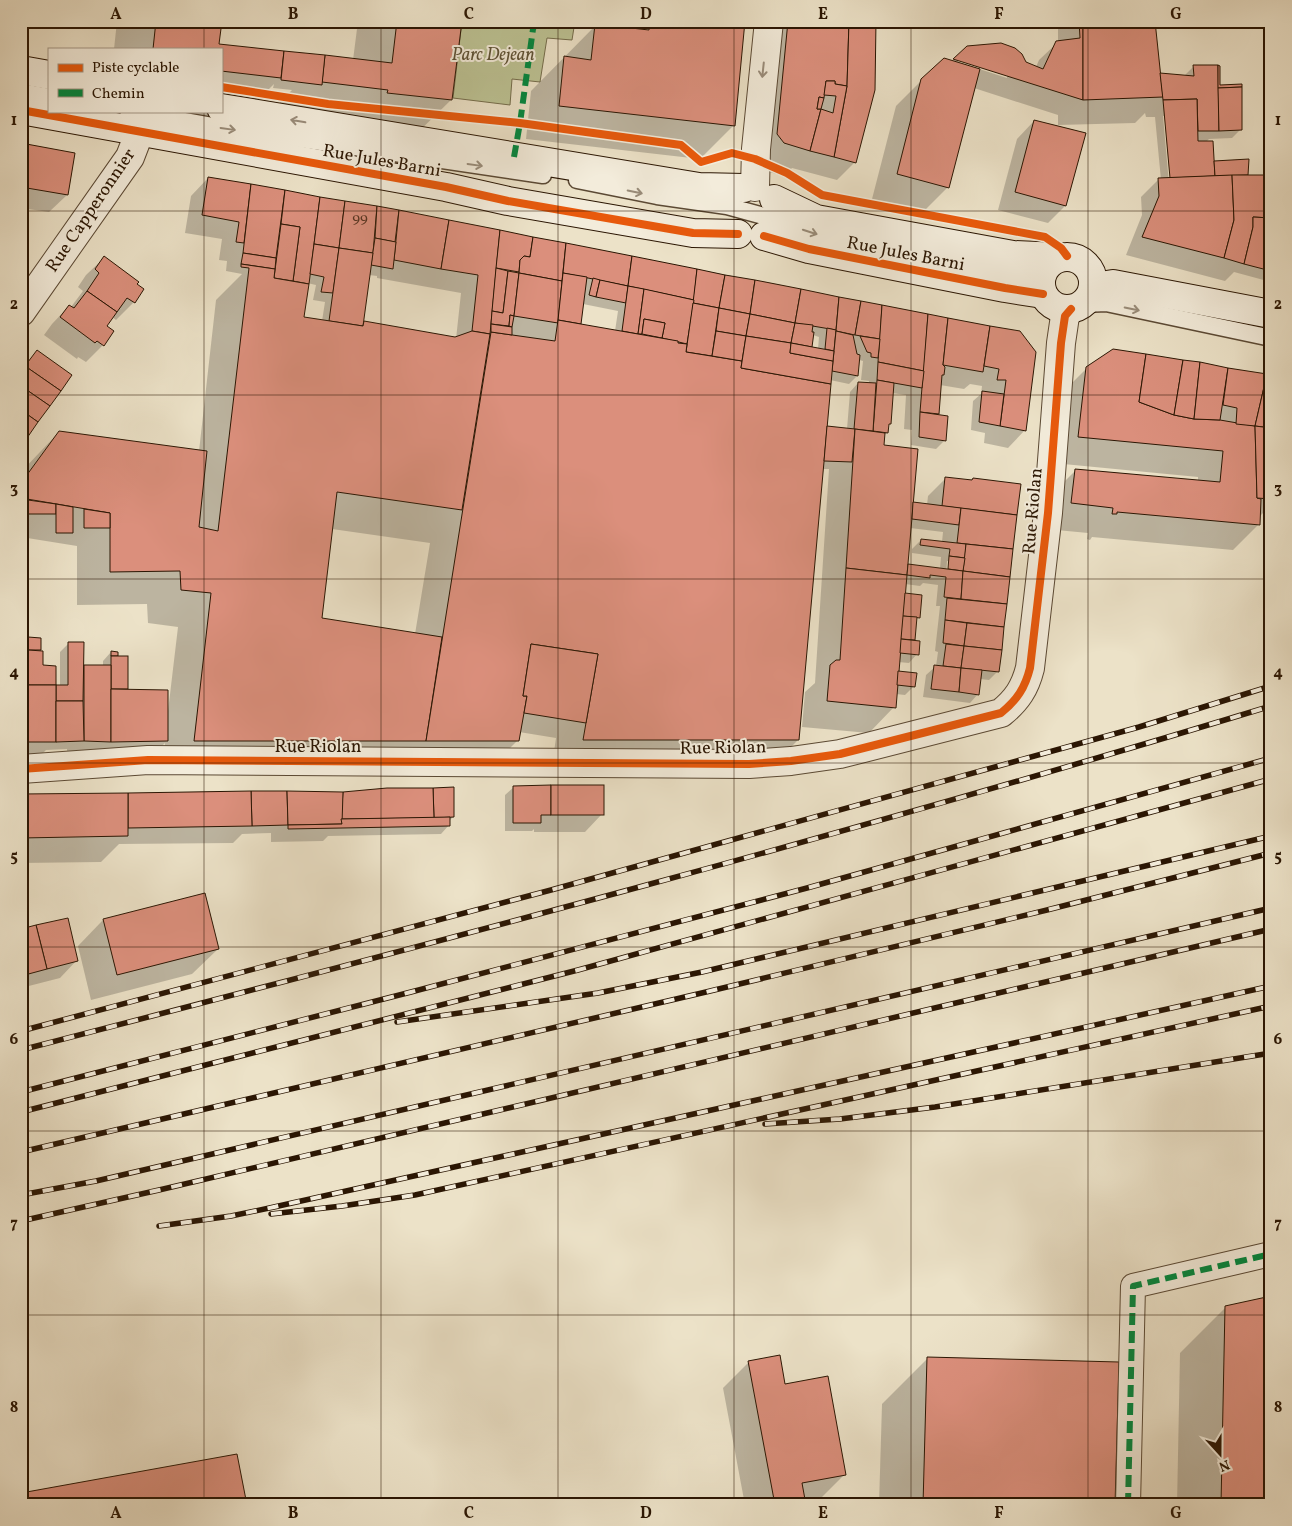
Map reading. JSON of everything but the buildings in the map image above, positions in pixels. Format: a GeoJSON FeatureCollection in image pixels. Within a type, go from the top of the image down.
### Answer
{"type":"FeatureCollection","features":[{"type":"Feature","properties":{"kind":"main road"},"geometry":{"type":"LineString","coordinates":[[754,210],[759,111],[769,21]]}},
{"type":"Feature","properties":{"kind":"main road"},"geometry":{"type":"LineString","coordinates":[[21,70],[48,75]]}},
{"type":"Feature","properties":{"kind":"main road","name":"Rue Jules Barni"},"geometry":{"type":"LineString","coordinates":[[222,108],[698,187],[754,210],[809,249],[1005,288],[1042,287]]}},
{"type":"Feature","properties":{"kind":"main road","name":"Rue Jules Barni"},"geometry":{"type":"LineString","coordinates":[[21,110],[134,121],[537,206],[693,233],[754,210],[816,219],[1013,255],[1059,257]]}},
{"type":"Feature","properties":{"kind":"main road","name":"Rue Capperonnier"},"geometry":{"type":"LineString","coordinates":[[21,312],[130,157],[134,121]]}},
{"type":"Feature","properties":{"kind":"main road"},"geometry":{"type":"LineString","coordinates":[[1083,300],[1094,279],[1088,265],[1075,257],[1059,257],[1046,266],[1042,273],[1042,287],[1048,301],[1063,309],[1083,300],[1113,284],[1271,314]]}},
{"type":"Feature","properties":{"kind":"main road","name":"Rue Riolan"},"geometry":{"type":"LineString","coordinates":[[21,769],[148,760],[749,764],[791,761],[840,754],[1001,713],[1014,703],[1025,686],[1030,668],[1048,513],[1060,343],[1065,316],[1083,300]]}},
{"type":"Feature","properties":{"kind":"street"},"geometry":{"type":"LineString","coordinates":[[1128,1505],[1133,1286],[1271,1254]]}},
{"type":"Feature","properties":{"kind":"lane"},"geometry":{"type":"LineString","coordinates":[[21,92],[48,97]]}},
{"type":"Feature","properties":{"kind":"lane"},"geometry":{"type":"LineString","coordinates":[[1083,300],[1106,303],[1271,338]]}},
{"type":"Feature","properties":{"kind":"green space","name":"Parc Dejean"},"geometry":{"type":"Polygon","coordinates":[[[462,21],[575,21],[572,40],[547,38],[540,82],[512,79],[510,105],[453,98],[462,21]]]}},
{"type":"Feature","properties":{"kind":"railway"},"geometry":{"type":"LineString","coordinates":[[21,1031],[551,890],[1139,727],[1271,686]]}},
{"type":"Feature","properties":{"kind":"railway"},"geometry":{"type":"LineString","coordinates":[[21,1050],[648,885],[960,798],[1271,706]]}},
{"type":"Feature","properties":{"kind":"railway"},"geometry":{"type":"LineString","coordinates":[[21,1092],[807,888],[1271,758]]}},
{"type":"Feature","properties":{"kind":"railway"},"geometry":{"type":"LineString","coordinates":[[21,1112],[578,970],[1271,779]]}},
{"type":"Feature","properties":{"kind":"railway"},"geometry":{"type":"LineString","coordinates":[[397,1022],[598,993],[702,972],[1271,836]]}},
{"type":"Feature","properties":{"kind":"railway"},"geometry":{"type":"LineString","coordinates":[[21,1152],[706,992],[1047,910],[1271,853]]}},
{"type":"Feature","properties":{"kind":"railway"},"geometry":{"type":"LineString","coordinates":[[21,1195],[96,1181],[1271,908]]}},
{"type":"Feature","properties":{"kind":"railway"},"geometry":{"type":"LineString","coordinates":[[21,1221],[1271,929]]}},
{"type":"Feature","properties":{"kind":"railway"},"geometry":{"type":"LineString","coordinates":[[159,1226],[231,1216],[274,1207],[1271,986]]}},
{"type":"Feature","properties":{"kind":"railway"},"geometry":{"type":"LineString","coordinates":[[271,1214],[415,1195],[1271,1006]]}},
{"type":"Feature","properties":{"kind":"railway"},"geometry":{"type":"LineString","coordinates":[[765,1124],[840,1119],[935,1107],[1271,1053]]}},
{"type":"Feature","properties":{"kind":"marked path"},"geometry":{"type":"LineString","coordinates":[[514,157],[533,29],[537,21]]}},
{"type":"Feature","properties":{"kind":"marked path"},"geometry":{"type":"LineString","coordinates":[[1128,1505],[1133,1286],[1271,1254]]}},
{"type":"Feature","properties":{"kind":"cycle path"},"geometry":{"type":"LineString","coordinates":[[222,87],[328,104],[520,123],[681,145],[701,162],[732,153],[755,159],[787,173],[822,195],[1045,237],[1061,248],[1067,256]]}},
{"type":"Feature","properties":{"kind":"cycle path"},"geometry":{"type":"LineString","coordinates":[[21,110],[446,187],[508,201],[693,233],[738,234]]}},
{"type":"Feature","properties":{"kind":"cycle path"},"geometry":{"type":"LineString","coordinates":[[764,236],[809,249],[1043,294]]}},
{"type":"Feature","properties":{"kind":"cycle path"},"geometry":{"type":"LineString","coordinates":[[21,769],[148,760],[749,764],[791,761],[840,754],[1001,713],[1020,693],[1030,668],[1048,513],[1061,343],[1065,316],[1071,309]]}}]}
